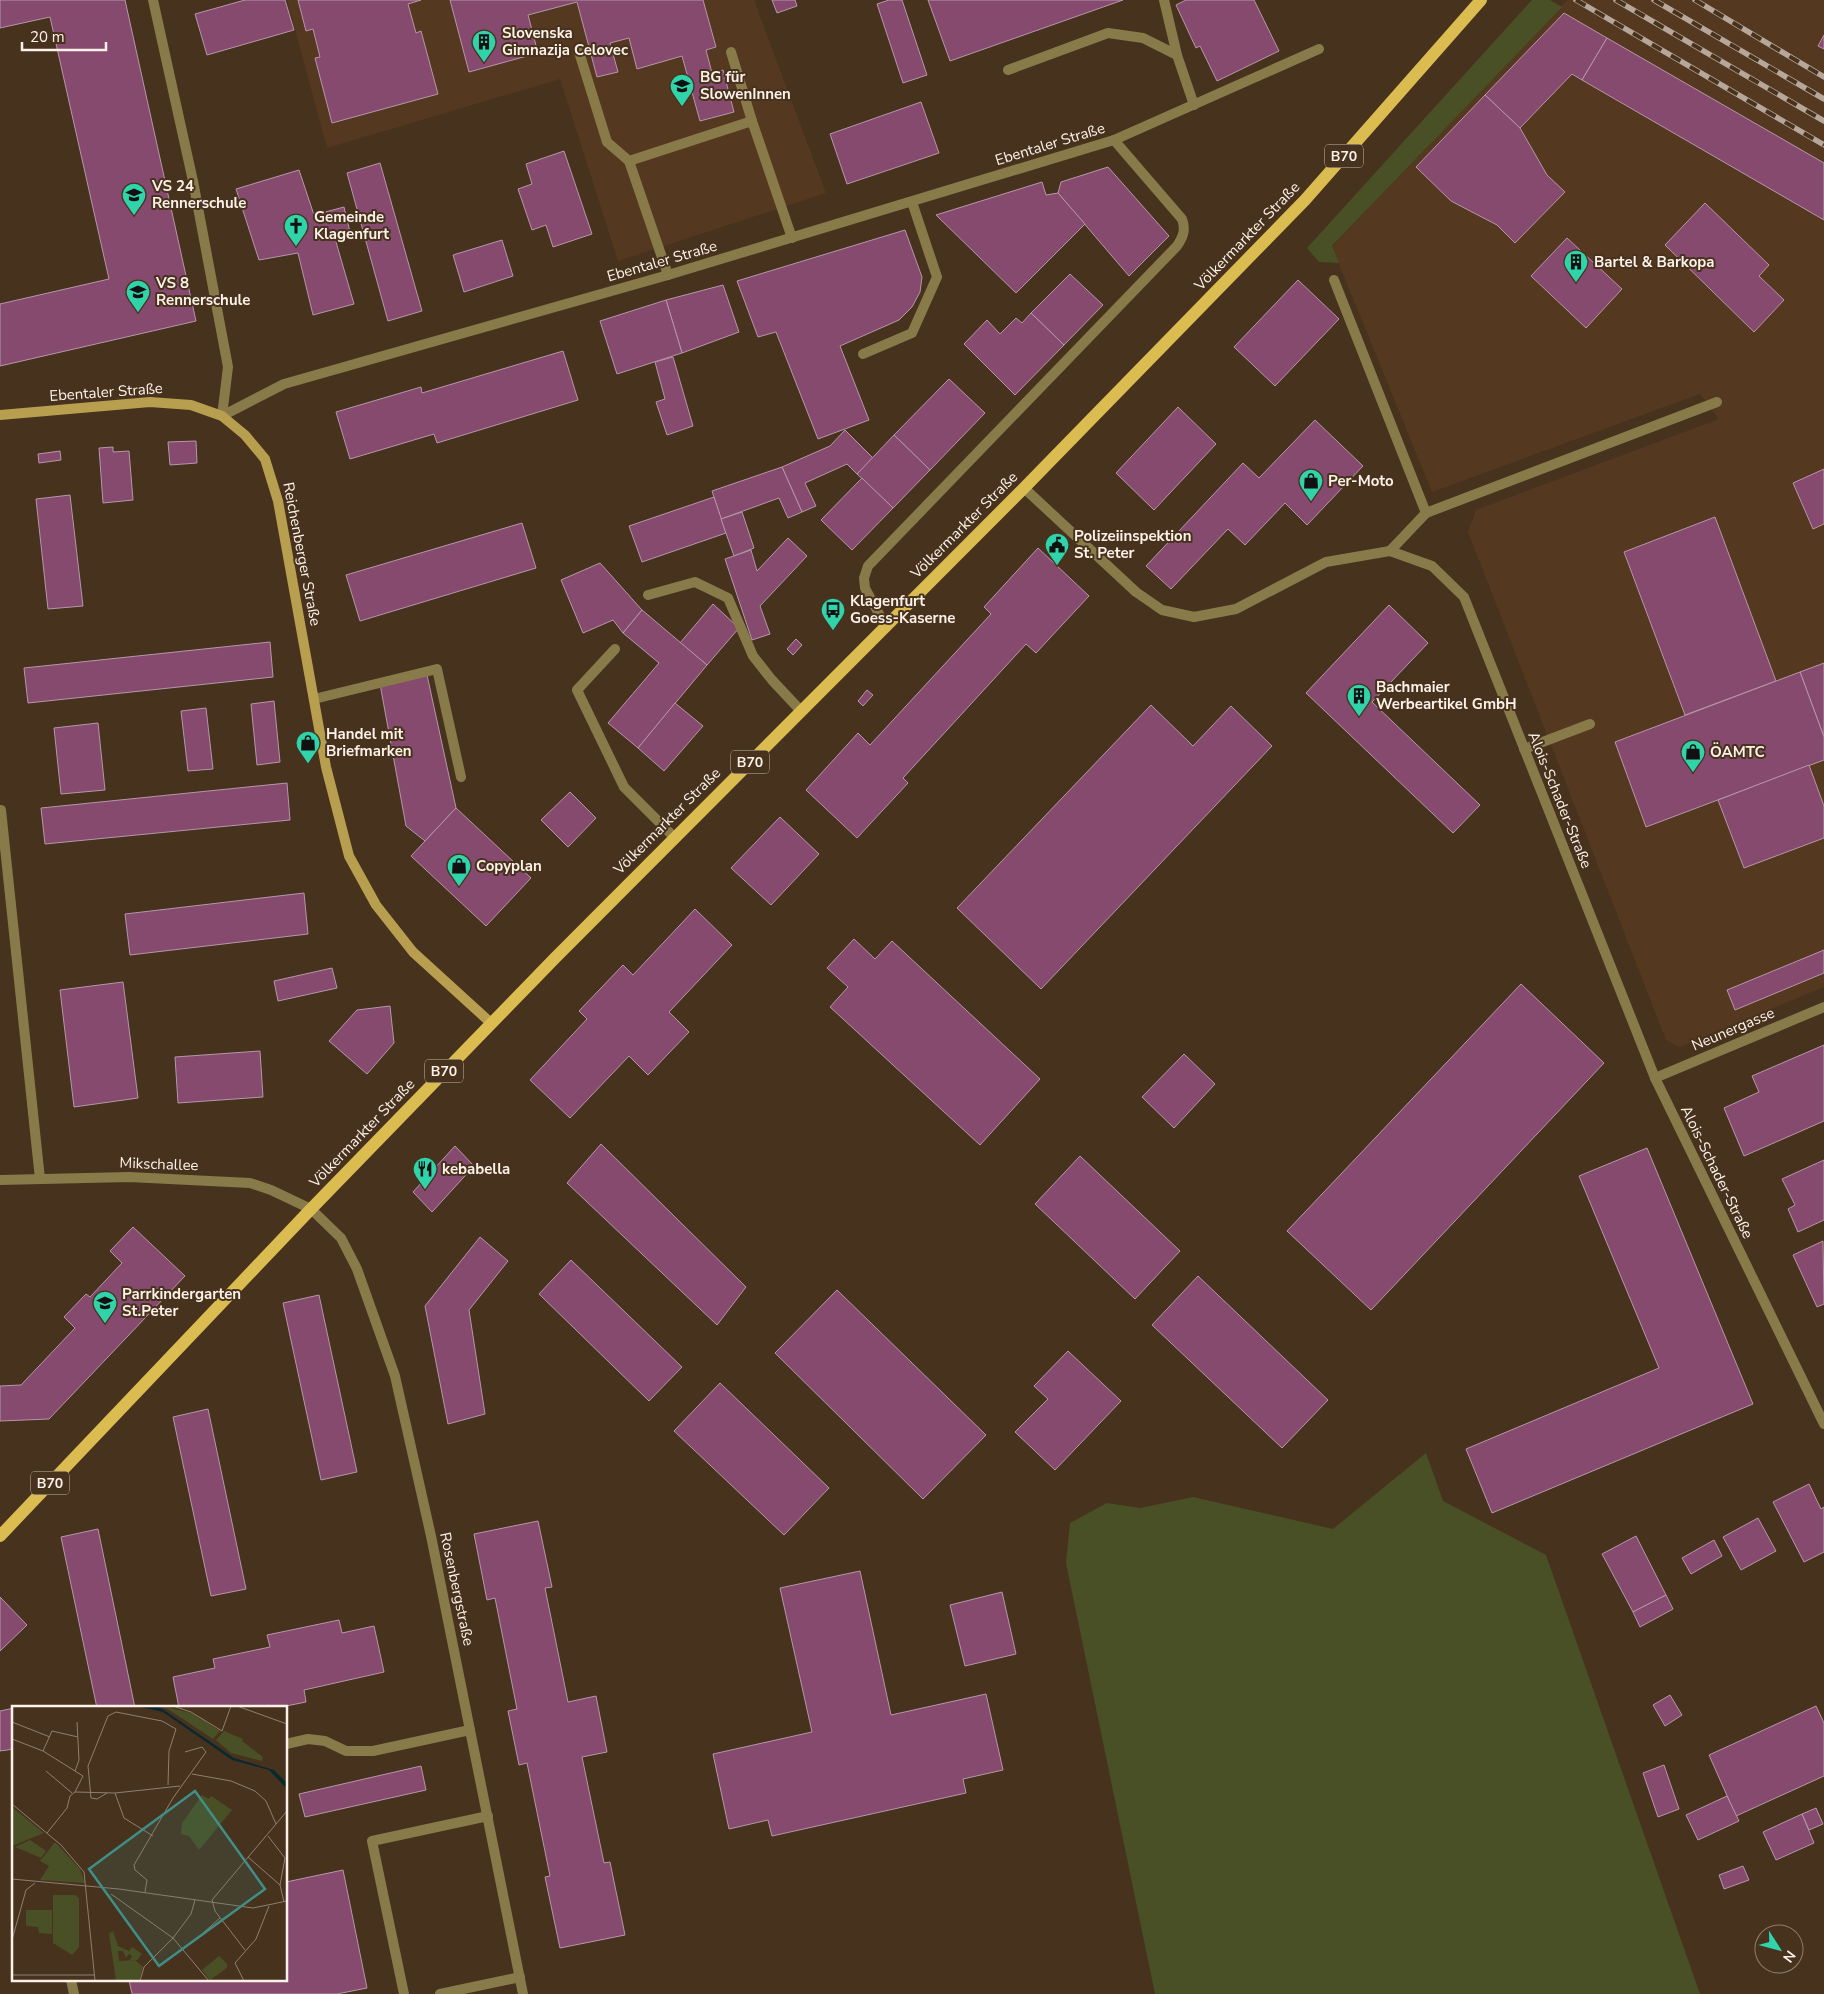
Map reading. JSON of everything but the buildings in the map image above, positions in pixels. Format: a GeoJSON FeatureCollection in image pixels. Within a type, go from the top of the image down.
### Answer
{"type":"FeatureCollection","features":[{"type":"Feature","properties":{"kind":"main road","name":"Völkermarkter Straße"},"geometry":{"type":"LineString","coordinates":[[0,1536],[490,1023],[1024,488],[1305,200],[1480,0]]}},
{"type":"Feature","properties":{"kind":"main road","name":"Ebentaler Straße"},"geometry":{"type":"LineString","coordinates":[[0,415],[150,402],[191,405],[222,416]]}},
{"type":"Feature","properties":{"kind":"main road","name":"Reichenberger Straße"},"geometry":{"type":"LineString","coordinates":[[222,416],[245,435],[264,459],[276,494],[326,766],[340,825],[350,856],[361,880],[390,925],[413,952],[490,1023]]}},
{"type":"Feature","properties":{"kind":"street"},"geometry":{"type":"LineString","coordinates":[[152,0],[193,181],[228,367],[222,416]]}},
{"type":"Feature","properties":{"kind":"street"},"geometry":{"type":"LineString","coordinates":[[1164,0],[1178,55],[1194,105]]}},
{"type":"Feature","properties":{"kind":"street"},"geometry":{"type":"LineString","coordinates":[[1008,70],[1108,33],[1143,38],[1178,55]]}},
{"type":"Feature","properties":{"kind":"street","name":"Ebentaler Straße"},"geometry":{"type":"LineString","coordinates":[[222,416],[284,384],[668,275],[1114,140],[1319,49]]}},
{"type":"Feature","properties":{"kind":"street"},"geometry":{"type":"LineString","coordinates":[[579,52],[607,142],[629,161],[668,275]]}},
{"type":"Feature","properties":{"kind":"street"},"geometry":{"type":"LineString","coordinates":[[731,52],[752,121],[792,238]]}},
{"type":"Feature","properties":{"kind":"street"},"geometry":{"type":"LineString","coordinates":[[629,161],[752,121]]}},
{"type":"Feature","properties":{"kind":"street"},"geometry":{"type":"LineString","coordinates":[[886,627],[865,588],[864,578],[868,566],[1177,246],[1183,237],[1185,227],[1182,219],[1114,140]]}},
{"type":"Feature","properties":{"kind":"street"},"geometry":{"type":"LineString","coordinates":[[863,354],[912,333],[937,276],[912,202]]}},
{"type":"Feature","properties":{"kind":"street"},"geometry":{"type":"LineString","coordinates":[[1334,280],[1426,513]]}},
{"type":"Feature","properties":{"kind":"street"},"geometry":{"type":"LineString","coordinates":[[1390,552],[1426,513],[1717,402]]}},
{"type":"Feature","properties":{"kind":"street","name":"Alois-Schader-Straße"},"geometry":{"type":"LineString","coordinates":[[1024,488],[1136,592],[1162,610],[1194,617],[1236,609],[1326,562],[1390,552],[1432,566],[1464,596],[1654,1078],[1824,1424]]}},
{"type":"Feature","properties":{"kind":"street"},"geometry":{"type":"LineString","coordinates":[[648,595],[695,582],[728,598],[753,656],[801,711]]}},
{"type":"Feature","properties":{"kind":"street"},"geometry":{"type":"LineString","coordinates":[[615,648],[577,690],[624,787],[674,838]]}},
{"type":"Feature","properties":{"kind":"street"},"geometry":{"type":"LineString","coordinates":[[314,699],[437,669],[461,776]]}},
{"type":"Feature","properties":{"kind":"street"},"geometry":{"type":"LineString","coordinates":[[1524,748],[1590,724]]}},
{"type":"Feature","properties":{"kind":"street"},"geometry":{"type":"LineString","coordinates":[[1,810],[40,1179]]}},
{"type":"Feature","properties":{"kind":"street","name":"Neunergasse"},"geometry":{"type":"LineString","coordinates":[[1654,1078],[1824,1007]]}},
{"type":"Feature","properties":{"kind":"street","name":"Mikschallee"},"geometry":{"type":"LineString","coordinates":[[0,1180],[129,1177],[250,1183],[271,1190],[311,1209]]}},
{"type":"Feature","properties":{"kind":"street","name":"Rosenbergstraße"},"geometry":{"type":"LineString","coordinates":[[311,1209],[341,1238],[353,1261],[395,1376],[427,1521],[524,1994]]}},
{"type":"Feature","properties":{"kind":"street"},"geometry":{"type":"LineString","coordinates":[[288,1744],[308,1739],[325,1740],[346,1750],[373,1751],[470,1730]]}},
{"type":"Feature","properties":{"kind":"street"},"geometry":{"type":"LineString","coordinates":[[404,1994],[372,1841],[488,1816]]}},
{"type":"Feature","properties":{"kind":"street"},"geometry":{"type":"LineString","coordinates":[[440,1994],[520,1977]]}},
{"type":"Feature","properties":{"kind":"shaded area","name":"BG für SlowenInnen"},"geometry":{"type":"Polygon","coordinates":[[[287,0],[754,0],[826,193],[618,261],[560,79],[327,148],[287,0]]]}},
{"type":"Feature","properties":{"kind":"shaded area"},"geometry":{"type":"Polygon","coordinates":[[[1567,0],[1824,0],[1824,987],[1679,1047],[1666,1040],[1468,532],[1476,510],[1719,419],[1700,394],[1432,492],[1332,247],[1567,0]]]}},
{"type":"Feature","properties":{"kind":"green space"},"geometry":{"type":"Polygon","coordinates":[[[1532,0],[1550,0],[1562,7],[1332,246],[1339,263],[1319,262],[1307,248],[1532,0]]]}},
{"type":"Feature","properties":{"kind":"green space"},"geometry":{"type":"Polygon","coordinates":[[[1426,1453],[1443,1501],[1546,1555],[1700,1994],[1155,1994],[1066,1563],[1070,1523],[1107,1503],[1140,1508],[1193,1497],[1333,1529],[1426,1453]]]}},
{"type":"Feature","properties":{"kind":"railway"},"geometry":{"type":"LineString","coordinates":[[1576,0],[1824,145]]}},
{"type":"Feature","properties":{"kind":"railway"},"geometry":{"type":"LineString","coordinates":[[1616,0],[1824,121]]}},
{"type":"Feature","properties":{"kind":"railway"},"geometry":{"type":"LineString","coordinates":[[1654,0],[1824,99]]}},
{"type":"Feature","properties":{"kind":"railway"},"geometry":{"type":"LineString","coordinates":[[1695,0],[1824,77]]}},
{"type":"Feature","properties":{"kind":"place","name":"Slovenska Gimnazija Celovec"},"geometry":{"type":"Point","coordinates":[484,63]}},
{"type":"Feature","properties":{"kind":"place","name":"BG für SlowenInnen"},"geometry":{"type":"Point","coordinates":[682,107]}},
{"type":"Feature","properties":{"kind":"place","name":"VS 24 Rennerschule"},"geometry":{"type":"Point","coordinates":[134,216]}},
{"type":"Feature","properties":{"kind":"place","name":"Gemeinde Klagenfurt"},"geometry":{"type":"Point","coordinates":[296,247]}},
{"type":"Feature","properties":{"kind":"place","name":"Bartel & Barkopa"},"geometry":{"type":"Point","coordinates":[1576,283]}},
{"type":"Feature","properties":{"kind":"place","name":"VS 8 Rennerschule"},"geometry":{"type":"Point","coordinates":[138,313]}},
{"type":"Feature","properties":{"kind":"place","name":"Per-Moto"},"geometry":{"type":"Point","coordinates":[1311,502]}},
{"type":"Feature","properties":{"kind":"place","name":"Polizeiinspektion St. Peter"},"geometry":{"type":"Point","coordinates":[1057,566]}},
{"type":"Feature","properties":{"kind":"place","name":"Klagenfurt Goess-Kaserne"},"geometry":{"type":"Point","coordinates":[833,631]}},
{"type":"Feature","properties":{"kind":"place","name":"Bachmaier Werbeartikel GmbH"},"geometry":{"type":"Point","coordinates":[1359,717]}},
{"type":"Feature","properties":{"kind":"place","name":"Handel mit Briefmarken"},"geometry":{"type":"Point","coordinates":[308,764]}},
{"type":"Feature","properties":{"kind":"place","name":"ÖAMTC"},"geometry":{"type":"Point","coordinates":[1693,773]}},
{"type":"Feature","properties":{"kind":"place","name":"Copyplan"},"geometry":{"type":"Point","coordinates":[459,887]}},
{"type":"Feature","properties":{"kind":"place","name":"kebabella"},"geometry":{"type":"Point","coordinates":[425,1190]}},
{"type":"Feature","properties":{"kind":"place","name":"Parrkindergarten St.Peter"},"geometry":{"type":"Point","coordinates":[105,1324]}}]}
